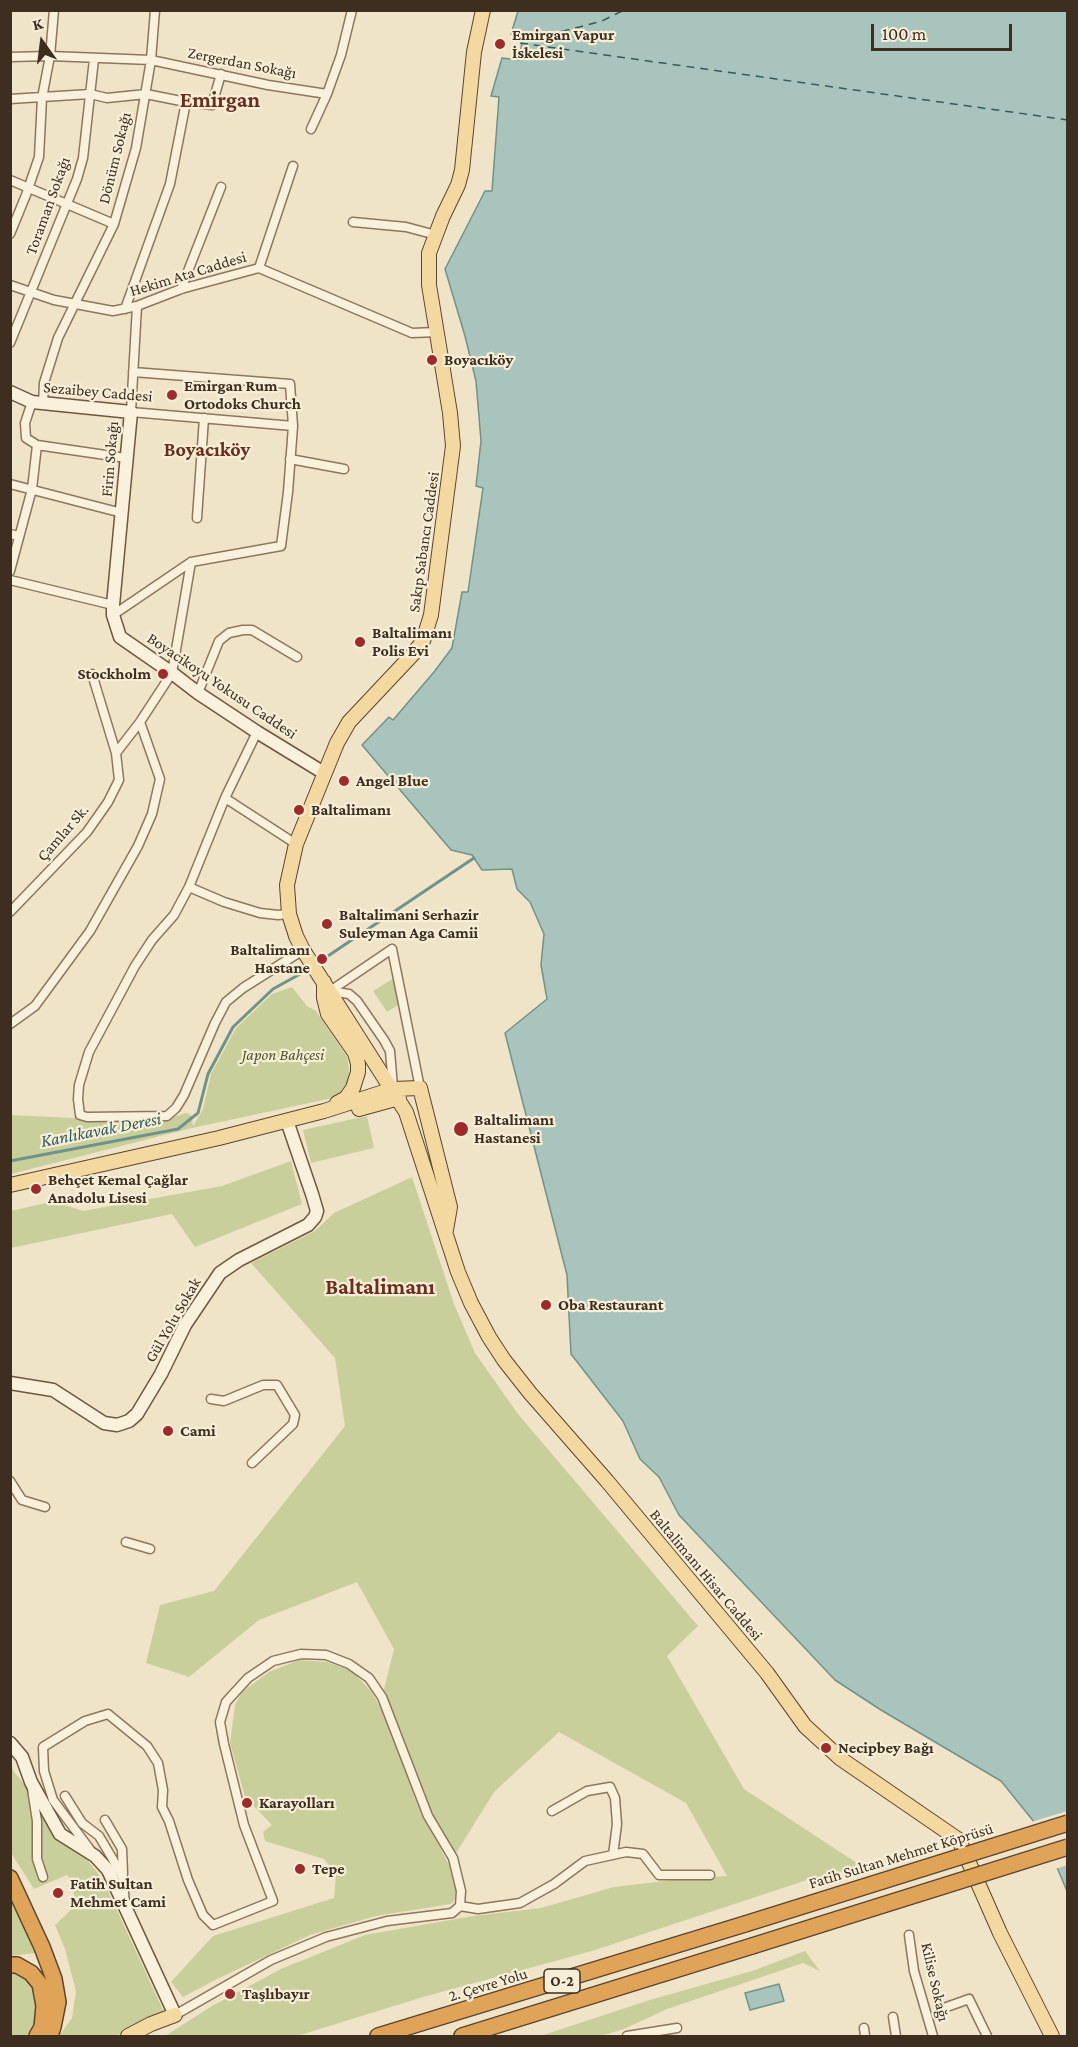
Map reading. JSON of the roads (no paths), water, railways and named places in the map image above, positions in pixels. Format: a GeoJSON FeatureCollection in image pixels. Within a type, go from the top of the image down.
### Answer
{"type":"FeatureCollection","features":[{"type":"Feature","properties":{"kind":"highway","name":"Fatih Sultan Mehmet Köprüsü"},"geometry":{"type":"LineString","coordinates":[[745,1924],[1068,1823]]}},
{"type":"Feature","properties":{"kind":"highway","name":"O-2"},"geometry":{"type":"LineString","coordinates":[[462,2037],[1068,1847]]}},
{"type":"Feature","properties":{"kind":"highway"},"geometry":{"type":"LineString","coordinates":[[10,1878],[54,1979],[58,2002],[50,2037]]}},
{"type":"Feature","properties":{"kind":"highway","name":"2. Çevre Yolu"},"geometry":{"type":"LineString","coordinates":[[378,2037],[745,1924]]}},
{"type":"Feature","properties":{"kind":"highway"},"geometry":{"type":"LineString","coordinates":[[10,1965],[17,1965],[31,1973],[40,1984],[44,2006],[42,2027],[37,2037]]}},
{"type":"Feature","properties":{"kind":"main road","name":"Sakıp Sabancı Caddesi"},"geometry":{"type":"LineString","coordinates":[[396,1094],[303,950],[288,914],[287,885],[298,838],[337,743],[349,722],[423,641],[431,615],[453,446],[450,413],[429,285],[429,253],[458,185],[462,170],[474,52],[483,10]]}},
{"type":"Feature","properties":{"kind":"main road"},"geometry":{"type":"LineString","coordinates":[[324,1111],[351,1093],[358,1072],[355,1053],[326,1008],[327,987]]}},
{"type":"Feature","properties":{"kind":"main road"},"geometry":{"type":"LineString","coordinates":[[10,1185],[183,1146],[420,1088],[450,1207],[445,1232]]}},
{"type":"Feature","properties":{"kind":"main road","name":"Baltalimanı Hisar Caddesi"},"geometry":{"type":"LineString","coordinates":[[396,1094],[406,1112],[458,1272],[471,1303],[504,1360],[759,1664],[805,1726],[841,1759],[959,1840],[1000,1933],[1052,2037]]}},
{"type":"Feature","properties":{"kind":"main road"},"geometry":{"type":"LineString","coordinates":[[128,2037],[151,2024],[176,2015]]}},
{"type":"Feature","properties":{"kind":"main road"},"geometry":{"type":"LineString","coordinates":[[148,2037],[176,2015]]}},
{"type":"Feature","properties":{"kind":"street"},"geometry":{"type":"LineString","coordinates":[[10,234],[39,157],[42,98],[50,56],[54,10]]}},
{"type":"Feature","properties":{"kind":"street","name":"Dönüm Sokağı"},"geometry":{"type":"LineString","coordinates":[[37,445],[26,438],[25,423],[37,403],[58,338],[114,224],[136,148],[151,60],[155,10]]}},
{"type":"Feature","properties":{"kind":"street"},"geometry":{"type":"LineString","coordinates":[[311,129],[341,55],[352,10]]}},
{"type":"Feature","properties":{"kind":"street","name":"Zergerdan Sokağı"},"geometry":{"type":"LineString","coordinates":[[10,57],[50,56],[151,60],[268,85],[327,94]]}},
{"type":"Feature","properties":{"kind":"street","name":"Toraman Sokağı"},"geometry":{"type":"LineString","coordinates":[[10,343],[77,179],[82,158],[94,58]]}},
{"type":"Feature","properties":{"kind":"street"},"geometry":{"type":"LineString","coordinates":[[10,99],[90,94],[107,98],[146,93],[212,105],[221,74]]}},
{"type":"Feature","properties":{"kind":"street"},"geometry":{"type":"LineString","coordinates":[[125,309],[170,184],[186,102]]}},
{"type":"Feature","properties":{"kind":"street"},"geometry":{"type":"LineString","coordinates":[[259,268],[293,166]]}},
{"type":"Feature","properties":{"kind":"street"},"geometry":{"type":"LineString","coordinates":[[10,180],[114,224]]}},
{"type":"Feature","properties":{"kind":"street"},"geometry":{"type":"LineString","coordinates":[[181,289],[220,187]]}},
{"type":"Feature","properties":{"kind":"street"},"geometry":{"type":"LineString","coordinates":[[353,222],[406,228],[436,236]]}},
{"type":"Feature","properties":{"kind":"street","name":"Hekim Ata Caddesi"},"geometry":{"type":"LineString","coordinates":[[10,285],[54,300],[113,311],[137,306],[181,289],[259,268],[412,333],[436,332]]}},
{"type":"Feature","properties":{"kind":"street","name":"Firin Sokağı"},"geometry":{"type":"LineString","coordinates":[[113,610],[131,412],[137,306]]}},
{"type":"Feature","properties":{"kind":"street"},"geometry":{"type":"LineString","coordinates":[[10,580],[113,610],[191,562],[281,546],[293,426],[290,384],[133,372]]}},
{"type":"Feature","properties":{"kind":"street","name":"Sezaibey Caddesi"},"geometry":{"type":"LineString","coordinates":[[10,392],[37,403],[293,426]]}},
{"type":"Feature","properties":{"kind":"street"},"geometry":{"type":"LineString","coordinates":[[197,518],[204,418]]}},
{"type":"Feature","properties":{"kind":"street"},"geometry":{"type":"LineString","coordinates":[[10,570],[15,535],[32,489],[37,445],[126,458]]}},
{"type":"Feature","properties":{"kind":"street"},"geometry":{"type":"LineString","coordinates":[[290,459],[344,469]]}},
{"type":"Feature","properties":{"kind":"street"},"geometry":{"type":"LineString","coordinates":[[10,484],[122,513]]}},
{"type":"Feature","properties":{"kind":"street"},"geometry":{"type":"LineString","coordinates":[[116,753],[140,722],[172,673],[191,562]]}},
{"type":"Feature","properties":{"kind":"street","name":"Boyacikoyu Yokusu Caddesi"},"geometry":{"type":"LineString","coordinates":[[113,610],[120,637],[198,693],[324,773]]}},
{"type":"Feature","properties":{"kind":"street"},"geometry":{"type":"LineString","coordinates":[[198,693],[219,641],[230,633],[252,630],[297,657]]}},
{"type":"Feature","properties":{"kind":"street","name":"Çamlar Sk."},"geometry":{"type":"LineString","coordinates":[[10,912],[87,832],[108,802],[119,780],[116,753],[92,674]]}},
{"type":"Feature","properties":{"kind":"street"},"geometry":{"type":"LineString","coordinates":[[10,1024],[35,1006],[90,931],[138,846],[152,814],[160,779],[140,722]]}},
{"type":"Feature","properties":{"kind":"street"},"geometry":{"type":"LineString","coordinates":[[257,732],[225,798],[189,887],[174,915],[152,940],[135,966],[89,1052],[79,1085],[80,1115],[87,1117],[167,1116],[176,1108],[183,1095],[226,1002],[243,988],[303,950]]}},
{"type":"Feature","properties":{"kind":"street"},"geometry":{"type":"LineString","coordinates":[[225,798],[298,838]]}},
{"type":"Feature","properties":{"kind":"street"},"geometry":{"type":"LineString","coordinates":[[189,887],[224,902],[260,913],[288,914]]}},
{"type":"Feature","properties":{"kind":"street"},"geometry":{"type":"LineString","coordinates":[[327,987],[392,949],[420,1088]]}},
{"type":"Feature","properties":{"kind":"street","name":"Gül Yolu Sokak"},"geometry":{"type":"LineString","coordinates":[[10,1383],[53,1390],[104,1423],[117,1425],[129,1422],[137,1414],[161,1374],[185,1325],[220,1273],[238,1260],[308,1225],[315,1217],[317,1211],[287,1121]]}},
{"type":"Feature","properties":{"kind":"street"},"geometry":{"type":"LineString","coordinates":[[211,1399],[224,1401],[263,1385],[277,1385],[295,1415],[293,1424],[252,1464]]}},
{"type":"Feature","properties":{"kind":"street"},"geometry":{"type":"LineString","coordinates":[[10,1481],[22,1500],[45,1506]]}},
{"type":"Feature","properties":{"kind":"street"},"geometry":{"type":"LineString","coordinates":[[126,1542],[150,1549]]}},
{"type":"Feature","properties":{"kind":"street"},"geometry":{"type":"LineString","coordinates":[[301,1654],[326,1655],[349,1664],[369,1678],[382,1697],[428,1816],[453,1858],[461,1891],[460,1906],[452,1913],[387,1921],[327,1937],[271,1960],[176,2015],[108,1870],[95,1856],[53,1800],[44,1771],[44,1747],[85,1721],[108,1714],[147,1746],[158,1762],[163,1790],[162,1807],[203,1915],[213,1925],[273,1901],[244,1825],[220,1722],[226,1702],[248,1678],[273,1661],[301,1654]]}},
{"type":"Feature","properties":{"kind":"street"},"geometry":{"type":"LineString","coordinates":[[10,1743],[22,1757],[31,1782],[60,1834],[95,1856]]}},
{"type":"Feature","properties":{"kind":"street"},"geometry":{"type":"LineString","coordinates":[[31,1782],[37,1821],[37,1859],[43,1877]]}},
{"type":"Feature","properties":{"kind":"street"},"geometry":{"type":"LineString","coordinates":[[552,1811],[587,1791],[610,1787],[615,1798],[617,1824],[613,1855]]}},
{"type":"Feature","properties":{"kind":"street"},"geometry":{"type":"LineString","coordinates":[[65,1796],[82,1823],[99,1836],[123,1878]]}},
{"type":"Feature","properties":{"kind":"street"},"geometry":{"type":"LineString","coordinates":[[105,1820],[122,1849],[125,1908]]}},
{"type":"Feature","properties":{"kind":"street"},"geometry":{"type":"LineString","coordinates":[[460,1906],[478,1909],[520,1904],[554,1884],[585,1861],[626,1852],[643,1854],[658,1875],[710,1875]]}},
{"type":"Feature","properties":{"kind":"street","name":"Kilise Sokağı"},"geometry":{"type":"LineString","coordinates":[[909,1935],[914,1971],[933,2037]]}},
{"type":"Feature","properties":{"kind":"street"},"geometry":{"type":"LineString","coordinates":[[941,2009],[969,1998],[987,2037]]}},
{"type":"Feature","properties":{"kind":"street"},"geometry":{"type":"LineString","coordinates":[[893,2017],[896,2037]]}},
{"type":"Feature","properties":{"kind":"street"},"geometry":{"type":"LineString","coordinates":[[627,2037],[677,2028]]}},
{"type":"Feature","properties":{"kind":"water"},"geometry":{"type":"Polygon","coordinates":[[[518,11],[1067,11],[1067,1891],[1039,1825],[1001,1781],[835,1680],[679,1515],[659,1477],[640,1459],[623,1421],[571,1354],[567,1275],[505,1033],[547,999],[541,965],[544,934],[530,902],[517,889],[512,869],[482,870],[472,855],[451,850],[362,745],[389,717],[393,720],[452,648],[462,592],[468,592],[483,488],[476,486],[481,441],[476,381],[445,269],[485,191],[492,191],[499,97],[491,96],[502,58],[519,60],[523,36],[511,34],[518,11]]]}},
{"type":"Feature","properties":{"kind":"water"},"geometry":{"type":"Polygon","coordinates":[[[779,1984],[784,2001],[750,2010],[745,1993],[779,1984]]]}},
{"type":"Feature","properties":{"kind":"waterway","name":"Kanlıkavak Deresi"},"geometry":{"type":"LineString","coordinates":[[316,964],[474,858]]}},
{"type":"Feature","properties":{"kind":"waterway","name":"Kanlıkavak Deresi"},"geometry":{"type":"LineString","coordinates":[[10,1161],[178,1129],[198,1113],[208,1074],[233,1027],[273,989],[311,968]]}},
{"type":"Feature","properties":{"kind":"place","name":"Emirgan Vapur İskelesi"},"geometry":{"type":"Point","coordinates":[500,44]}},
{"type":"Feature","properties":{"kind":"place","name":"Boyacıköy"},"geometry":{"type":"Point","coordinates":[432,360]}},
{"type":"Feature","properties":{"kind":"place","name":"Emirgan Rum Ortodoks Church"},"geometry":{"type":"Point","coordinates":[172,395]}},
{"type":"Feature","properties":{"kind":"place","name":"Baltalimanı Polis Evi"},"geometry":{"type":"Point","coordinates":[360,642]}},
{"type":"Feature","properties":{"kind":"place","name":"Stockholm"},"geometry":{"type":"Point","coordinates":[163,674]}},
{"type":"Feature","properties":{"kind":"place","name":"Angel Blue"},"geometry":{"type":"Point","coordinates":[344,781]}},
{"type":"Feature","properties":{"kind":"place","name":"Baltalimanı"},"geometry":{"type":"Point","coordinates":[299,810]}},
{"type":"Feature","properties":{"kind":"place","name":"Baltalimani Serhazir Suleyman Aga Camii"},"geometry":{"type":"Point","coordinates":[327,924]}},
{"type":"Feature","properties":{"kind":"place","name":"Baltalimanı Hastane"},"geometry":{"type":"Point","coordinates":[322,959]}},
{"type":"Feature","properties":{"kind":"place","name":"Baltalimanı Hastanesi"},"geometry":{"type":"Point","coordinates":[461,1129]}},
{"type":"Feature","properties":{"kind":"place","name":"Behçet Kemal Çağlar Anadolu Lisesi"},"geometry":{"type":"Point","coordinates":[36,1189]}},
{"type":"Feature","properties":{"kind":"place","name":"Oba Restaurant"},"geometry":{"type":"Point","coordinates":[546,1305]}},
{"type":"Feature","properties":{"kind":"place","name":"Cami"},"geometry":{"type":"Point","coordinates":[168,1431]}},
{"type":"Feature","properties":{"kind":"place","name":"Necipbey Bağı"},"geometry":{"type":"Point","coordinates":[826,1748]}},
{"type":"Feature","properties":{"kind":"place","name":"Karayolları"},"geometry":{"type":"Point","coordinates":[247,1803]}},
{"type":"Feature","properties":{"kind":"place","name":"Tepe"},"geometry":{"type":"Point","coordinates":[300,1869]}},
{"type":"Feature","properties":{"kind":"place","name":"Fatih Sultan Mehmet Cami"},"geometry":{"type":"Point","coordinates":[58,1893]}},
{"type":"Feature","properties":{"kind":"place","name":"Taşlıbayır"},"geometry":{"type":"Point","coordinates":[230,1994]}},
{"type":"Feature","properties":{"kind":"district","name":"Emirgan"},"geometry":{"type":"Point","coordinates":[220,100]}},
{"type":"Feature","properties":{"kind":"district","name":"Boyacıköy"},"geometry":{"type":"Point","coordinates":[207,450]}},
{"type":"Feature","properties":{"kind":"district","name":"Baltalimanı"},"geometry":{"type":"Point","coordinates":[380,1287]}},
{"type":"Feature","properties":{"kind":"park label","name":"Japon Bahçesi"},"geometry":{"type":"Point","coordinates":[283,1055]}}]}
